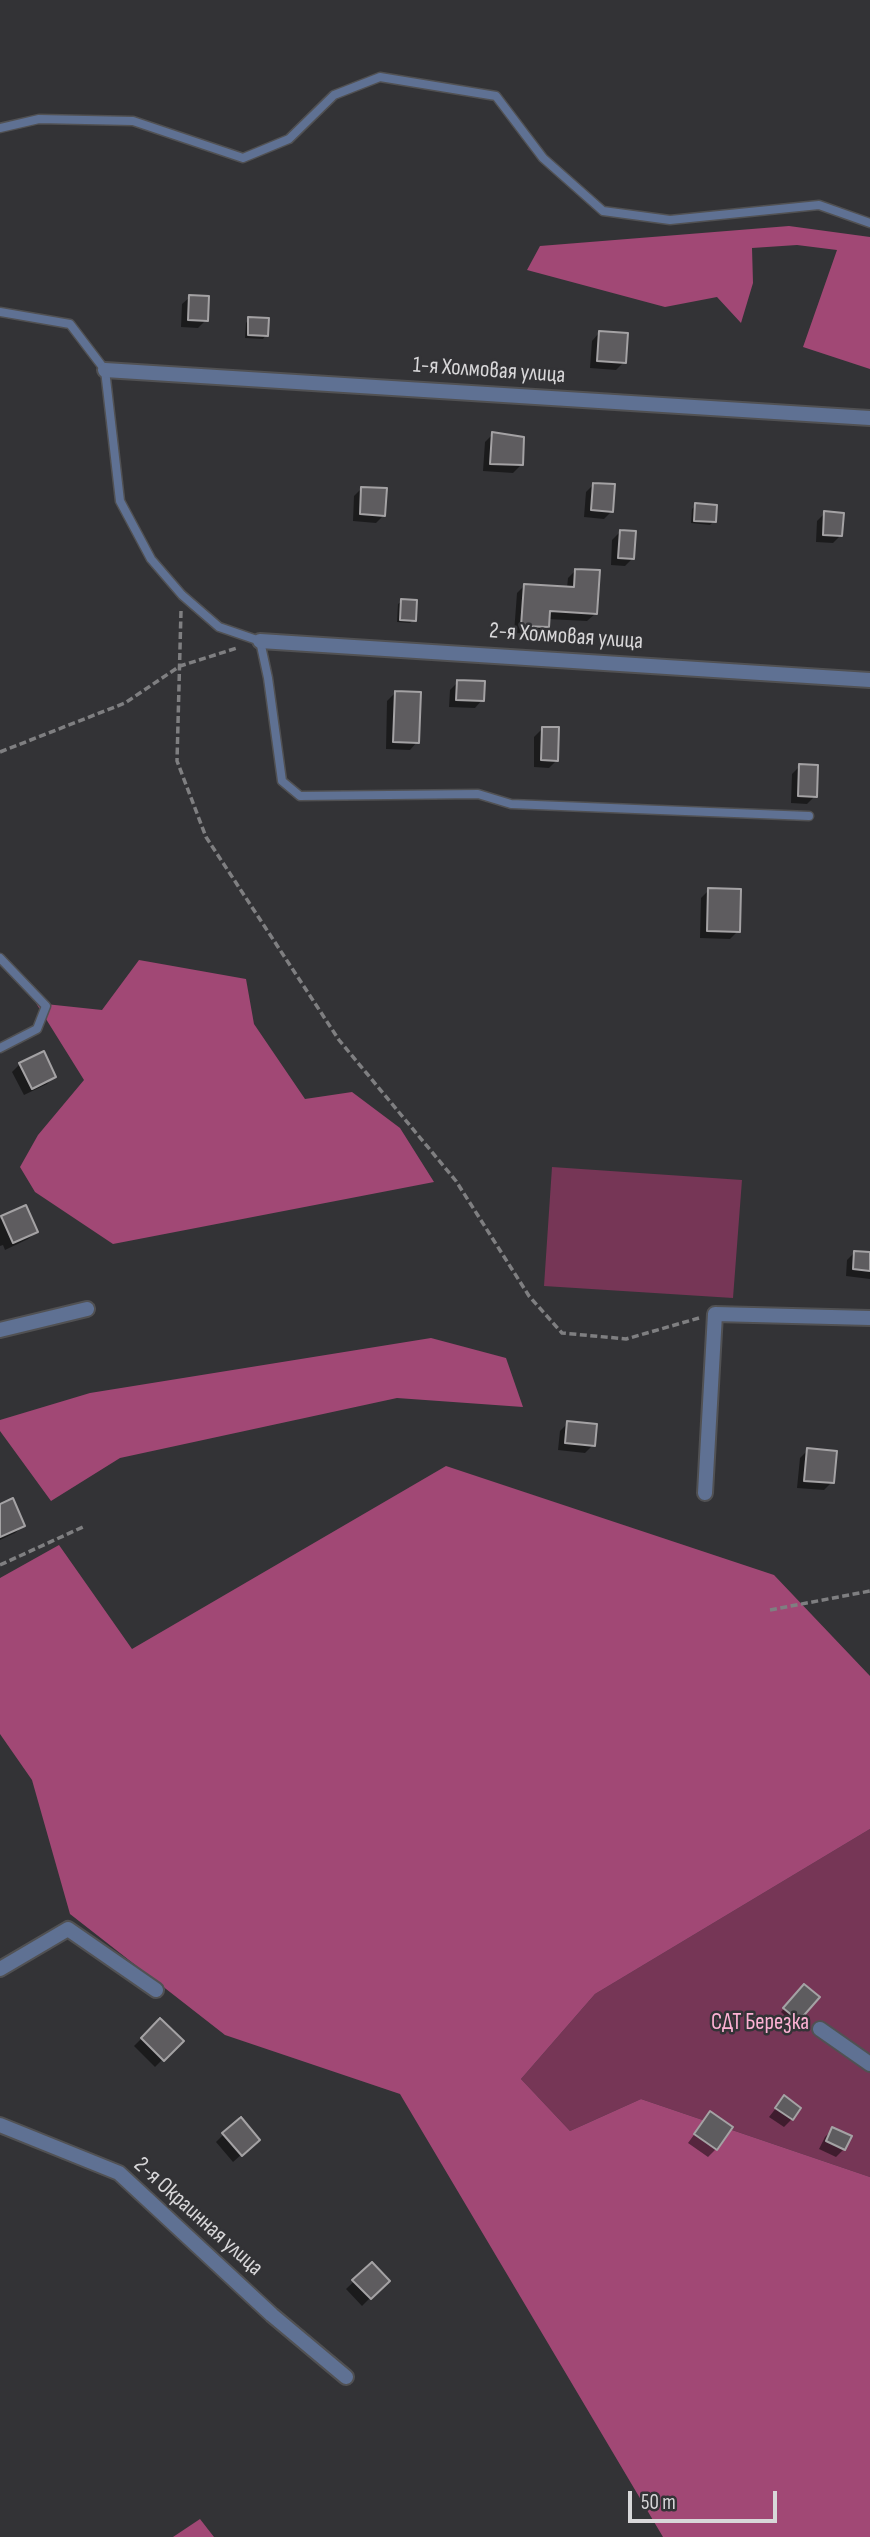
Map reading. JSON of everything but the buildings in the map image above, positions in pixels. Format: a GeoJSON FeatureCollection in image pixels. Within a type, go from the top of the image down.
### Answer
{"type":"FeatureCollection","features":[{"type":"Feature","properties":{"kind":"street","name":"1-я Холмовая улица"},"geometry":{"type":"LineString","coordinates":[[105,370],[870,418]]}},
{"type":"Feature","properties":{"kind":"street","name":"2-я Холмовая улица"},"geometry":{"type":"LineString","coordinates":[[260,641],[870,680]]}},
{"type":"Feature","properties":{"kind":"street"},"geometry":{"type":"LineString","coordinates":[[0,1330],[87,1309]]}},
{"type":"Feature","properties":{"kind":"street"},"geometry":{"type":"LineString","coordinates":[[705,1493],[715,1314],[870,1318]]}},
{"type":"Feature","properties":{"kind":"street"},"geometry":{"type":"LineString","coordinates":[[0,1969],[68,1929],[156,1990]]}},
{"type":"Feature","properties":{"kind":"street"},"geometry":{"type":"LineString","coordinates":[[820,2029],[870,2064]]}},
{"type":"Feature","properties":{"kind":"street","name":"2-я Окраинная улица"},"geometry":{"type":"LineString","coordinates":[[0,2125],[119,2173],[272,2315],[346,2376]]}},
{"type":"Feature","properties":{"kind":"lane"},"geometry":{"type":"LineString","coordinates":[[0,128],[38,119],[133,121],[243,158],[289,139],[334,95],[380,78],[496,96],[543,158],[603,211],[670,220],[819,205],[870,223]]}},
{"type":"Feature","properties":{"kind":"lane"},"geometry":{"type":"LineString","coordinates":[[0,312],[70,324],[105,370],[120,501],[152,559],[182,595],[219,627],[260,641],[268,678],[282,780],[300,796],[478,794],[511,804],[809,816]]}},
{"type":"Feature","properties":{"kind":"lane"},"geometry":{"type":"LineString","coordinates":[[0,958],[46,1006],[37,1029],[0,1048]]}},
{"type":"Feature","properties":{"kind":"path"},"geometry":{"type":"LineString","coordinates":[[182,595],[177,761],[206,837],[339,1041],[456,1181],[529,1296],[562,1333],[626,1339],[715,1314]]}},
{"type":"Feature","properties":{"kind":"path"},"geometry":{"type":"LineString","coordinates":[[0,752],[125,703],[180,666],[260,641]]}},
{"type":"Feature","properties":{"kind":"path"},"geometry":{"type":"LineString","coordinates":[[0,1565],[85,1525]]}},
{"type":"Feature","properties":{"kind":"path"},"geometry":{"type":"LineString","coordinates":[[769,1610],[870,1591]]}},
{"type":"Feature","properties":{"kind":"green space"},"geometry":{"type":"Polygon","coordinates":[[[552,1167],[742,1180],[733,1298],[544,1286],[552,1167]]]}},
{"type":"Feature","properties":{"kind":"green space","name":"СДТ Березка"},"geometry":{"type":"Polygon","coordinates":[[[870,1829],[870,2177],[641,2099],[570,2131],[521,2079],[595,1994],[870,1829]]]}},
{"type":"Feature","properties":{"kind":"shaded area"},"geometry":{"type":"Polygon","coordinates":[[[789,226],[870,237],[870,369],[803,347],[837,250],[797,245],[752,248],[753,283],[741,323],[717,297],[665,307],[527,270],[540,246],[789,226]]]}},
{"type":"Feature","properties":{"kind":"shaded area"},"geometry":{"type":"Polygon","coordinates":[[[139,960],[246,979],[254,1024],[305,1099],[352,1092],[400,1128],[434,1182],[113,1244],[35,1192],[20,1167],[38,1135],[84,1080],[36,1003],[102,1010],[139,960]]]}},
{"type":"Feature","properties":{"kind":"shaded area"},"geometry":{"type":"Polygon","coordinates":[[[431,1338],[506,1358],[523,1407],[397,1398],[120,1458],[51,1501],[0,1431],[0,1420],[90,1393],[431,1338]]]}},
{"type":"Feature","properties":{"kind":"shaded area"},"geometry":{"type":"Polygon","coordinates":[[[446,1466],[774,1575],[870,1676],[870,1829],[595,1994],[521,2079],[570,2131],[641,2099],[870,2177],[870,2537],[663,2537],[400,2094],[225,2035],[70,1914],[32,1780],[0,1734],[0,1578],[59,1545],[132,1649],[446,1466]]]}},
{"type":"Feature","properties":{"kind":"shaded area"},"geometry":{"type":"Polygon","coordinates":[[[200,2519],[214,2537],[173,2537],[200,2519]]]}}]}
